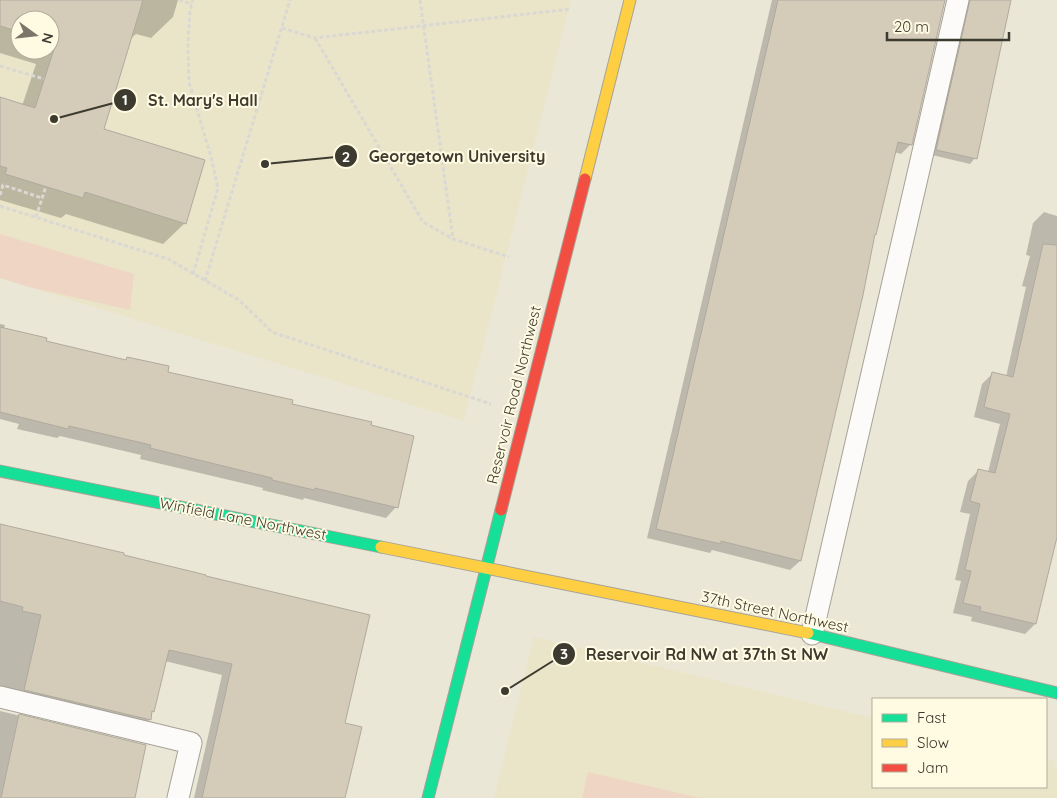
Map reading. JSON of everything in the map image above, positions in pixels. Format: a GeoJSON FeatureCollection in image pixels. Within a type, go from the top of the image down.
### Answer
{"type":"FeatureCollection","features":[{"type":"Feature","properties":{"kind":"street","name":"Reservoir Road Northwest"},"geometry":{"type":"LineString","coordinates":[[428,798],[630,0]]}},
{"type":"Feature","properties":{"kind":"street","name":"Winfield Lane Northwest"},"geometry":{"type":"LineString","coordinates":[[0,470],[486,568]]}},
{"type":"Feature","properties":{"kind":"street","name":"37th Street Northwest"},"geometry":{"type":"LineString","coordinates":[[486,568],[812,634],[1057,693]]}},
{"type":"Feature","properties":{"kind":"lane"},"geometry":{"type":"LineString","coordinates":[[812,634],[958,0]]}},
{"type":"Feature","properties":{"kind":"lane"},"geometry":{"type":"LineString","coordinates":[[0,697],[191,743],[178,798]]}},
{"type":"Feature","properties":{"kind":"path"},"geometry":{"type":"LineString","coordinates":[[179,0],[193,2],[190,10],[188,45],[190,82],[218,188],[193,274]]}},
{"type":"Feature","properties":{"kind":"path"},"geometry":{"type":"LineString","coordinates":[[206,281],[290,0]]}},
{"type":"Feature","properties":{"kind":"path"},"geometry":{"type":"LineString","coordinates":[[420,0],[453,239]]}},
{"type":"Feature","properties":{"kind":"path"},"geometry":{"type":"LineString","coordinates":[[282,28],[315,38],[570,9]]}},
{"type":"Feature","properties":{"kind":"path"},"geometry":{"type":"LineString","coordinates":[[315,38],[423,222],[453,239],[509,257]]}},
{"type":"Feature","properties":{"kind":"path"},"geometry":{"type":"LineString","coordinates":[[0,66],[44,79]]}},
{"type":"Feature","properties":{"kind":"path"},"geometry":{"type":"LineString","coordinates":[[0,195],[3,185],[42,198]]}},
{"type":"Feature","properties":{"kind":"path"},"geometry":{"type":"LineString","coordinates":[[36,217],[46,186]]}},
{"type":"Feature","properties":{"kind":"path"},"geometry":{"type":"LineString","coordinates":[[0,206],[168,259],[239,300],[272,332],[499,407]]}},
{"type":"Feature","properties":{"kind":"shaded area"},"geometry":{"type":"Polygon","coordinates":[[[0,0],[571,0],[464,421],[0,278],[0,0]]]}},
{"type":"Feature","properties":{"kind":"shaded area"},"geometry":{"type":"Polygon","coordinates":[[[0,234],[134,274],[130,310],[29,287],[0,278],[0,234]]]}},
{"type":"Feature","properties":{"kind":"shaded area"},"geometry":{"type":"Polygon","coordinates":[[[534,637],[872,718],[872,788],[1047,788],[1047,759],[1053,760],[1057,773],[1057,798],[494,798],[534,637]]]}},
{"type":"Feature","properties":{"kind":"shaded area"},"geometry":{"type":"Polygon","coordinates":[[[588,772],[700,798],[582,798],[588,772]]]}},
{"type":"Feature","properties":{"kind":"building"},"geometry":{"type":"Polygon","coordinates":[[[0,0],[143,0],[104,129],[205,160],[186,224],[85,192],[83,198],[5,174],[7,168],[0,166],[0,97],[35,108],[51,60],[60,60],[60,10],[10,10],[10,29],[0,26],[0,0]]]}},
{"type":"Feature","properties":{"kind":"building"},"geometry":{"type":"Polygon","coordinates":[[[778,0],[945,0],[912,145],[898,142],[875,234],[863,295],[801,561],[721,541],[721,544],[656,529],[778,0]]]}},
{"type":"Feature","properties":{"kind":"building"},"geometry":{"type":"Polygon","coordinates":[[[970,0],[1011,0],[977,159],[936,150],[970,0]]]}},
{"type":"Feature","properties":{"kind":"building"},"geometry":{"type":"Polygon","coordinates":[[[1043,244],[1057,245],[1057,537],[1036,624],[980,611],[981,607],[963,603],[971,571],[965,570],[980,504],[970,501],[978,469],[995,473],[1010,414],[984,407],[992,372],[1013,377],[1043,244]]]}},
{"type":"Feature","properties":{"kind":"building"},"geometry":{"type":"Polygon","coordinates":[[[0,327],[47,338],[46,341],[126,360],[127,357],[169,366],[168,372],[293,400],[292,404],[372,422],[371,425],[414,436],[398,508],[315,488],[314,490],[272,480],[272,478],[150,448],[151,445],[69,426],[68,429],[0,412],[0,327]]]}},
{"type":"Feature","properties":{"kind":"building"},"geometry":{"type":"Polygon","coordinates":[[[0,524],[370,615],[345,723],[362,727],[345,798],[202,798],[232,664],[169,650],[151,720],[24,690],[41,615],[22,611],[23,607],[0,601],[0,524]]]}},
{"type":"Feature","properties":{"kind":"building"},"geometry":{"type":"Polygon","coordinates":[[[19,714],[146,745],[135,798],[1,798],[19,714]]]}},
{"type":"Feature","properties":{"kind":"traffic: fast"},"geometry":{"type":"LineString","coordinates":[[0,471],[381,547]]}},
{"type":"Feature","properties":{"kind":"traffic: fast"},"geometry":{"type":"LineString","coordinates":[[428,798],[501,510]]}},
{"type":"Feature","properties":{"kind":"traffic: fast"},"geometry":{"type":"LineString","coordinates":[[808,633],[1057,693]]}},
{"type":"Feature","properties":{"kind":"traffic: slow"},"geometry":{"type":"LineString","coordinates":[[585,179],[630,0]]}},
{"type":"Feature","properties":{"kind":"traffic: slow"},"geometry":{"type":"LineString","coordinates":[[381,547],[808,633]]}},
{"type":"Feature","properties":{"kind":"traffic: jam"},"geometry":{"type":"LineString","coordinates":[[501,510],[585,179]]}},
{"type":"Feature","properties":{"kind":"place","name":"St. Mary's Hall"},"geometry":{"type":"Point","coordinates":[54,119]}},
{"type":"Feature","properties":{"kind":"place","name":"Georgetown University"},"geometry":{"type":"Point","coordinates":[265,164]}},
{"type":"Feature","properties":{"kind":"place","name":"Reservoir Rd NW at 37th St NW"},"geometry":{"type":"Point","coordinates":[505,691]}}]}
